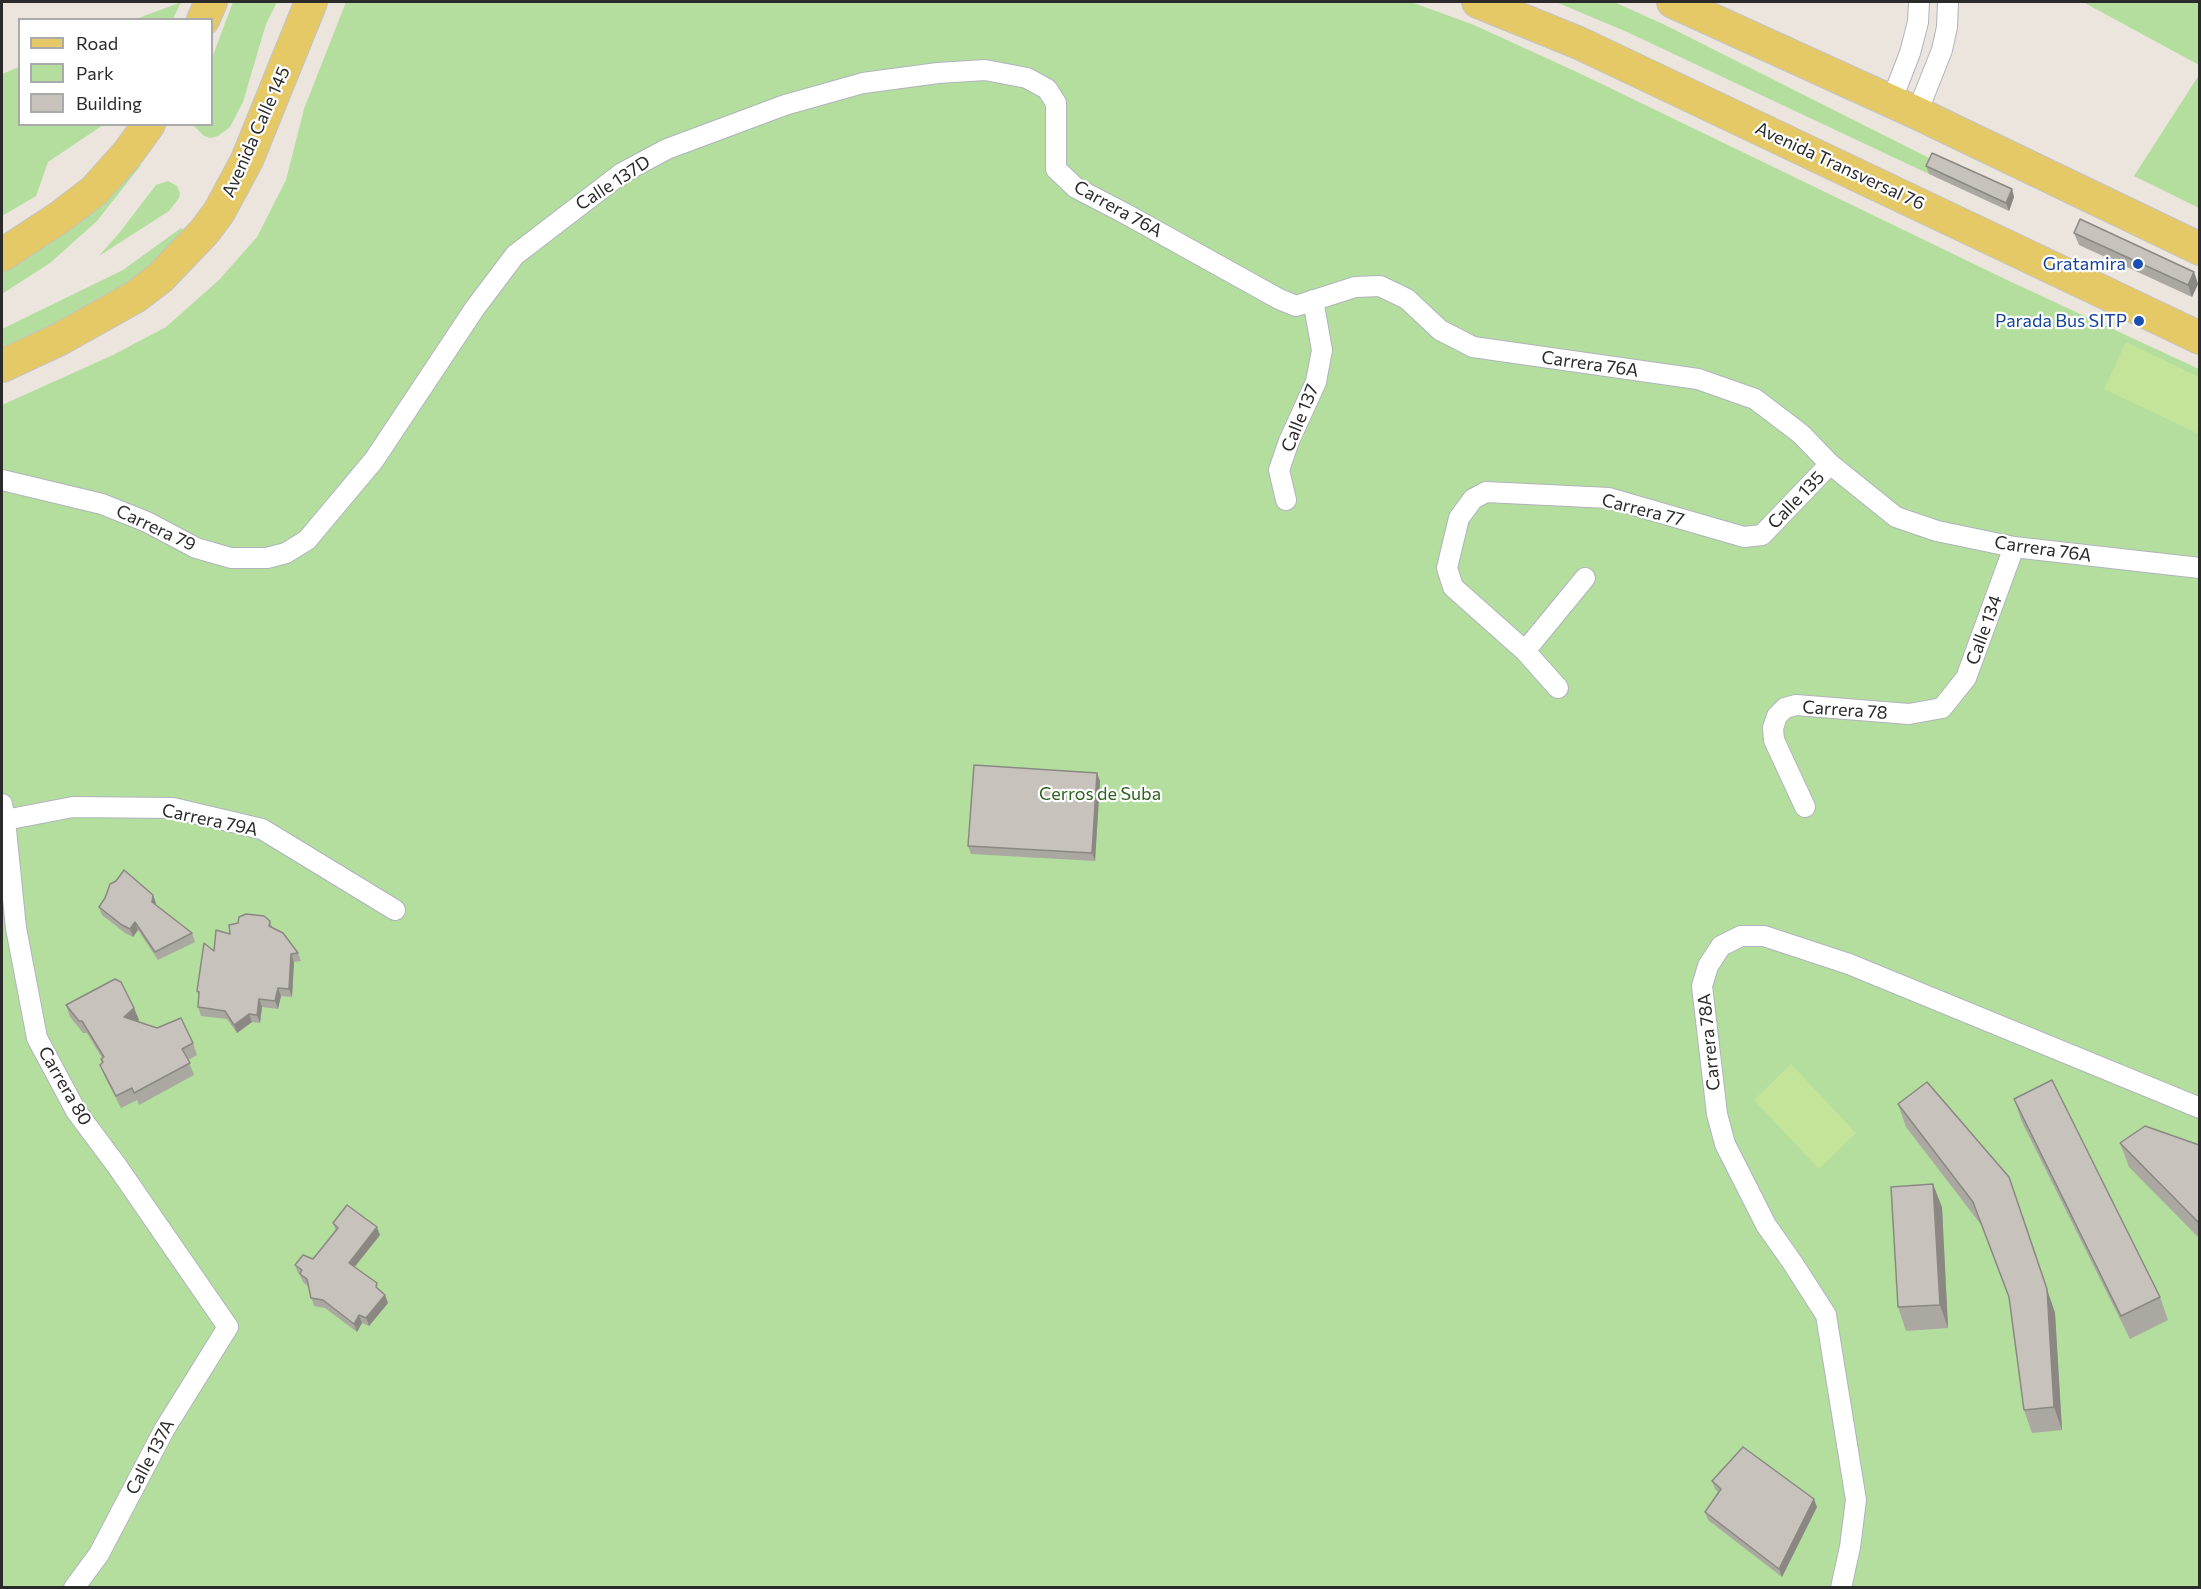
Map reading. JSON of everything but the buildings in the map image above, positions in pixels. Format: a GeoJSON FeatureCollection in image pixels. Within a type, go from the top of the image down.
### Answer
{"type":"FeatureCollection","features":[{"type":"Feature","properties":{"kind":"main road"},"geometry":{"type":"LineString","coordinates":[[204,18],[212,2]]}},
{"type":"Feature","properties":{"kind":"main road","name":"Avenida Calle 145"},"geometry":{"type":"LineString","coordinates":[[2,366],[60,339],[135,297],[160,278],[198,239],[219,212],[248,160],[311,2]]}},
{"type":"Feature","properties":{"kind":"main road","name":"Avenida Transversal 76"},"geometry":{"type":"LineString","coordinates":[[1478,2],[1579,43],[2199,338]]}},
{"type":"Feature","properties":{"kind":"main road"},"geometry":{"type":"LineString","coordinates":[[1673,2],[1904,107],[2199,249]]}},
{"type":"Feature","properties":{"kind":"main road"},"geometry":{"type":"LineString","coordinates":[[2,255],[60,217],[94,191],[128,153],[148,126]]}},
{"type":"Feature","properties":{"kind":"street"},"geometry":{"type":"LineString","coordinates":[[1904,107],[1909,59],[1918,22],[1919,2]]}},
{"type":"Feature","properties":{"kind":"street"},"geometry":{"type":"LineString","coordinates":[[1904,107],[1942,50],[1947,27],[1948,2]]}},
{"type":"Feature","properties":{"kind":"street","name":"Calle 137D"},"geometry":{"type":"LineString","coordinates":[[307,540],[374,460],[475,308],[515,255],[622,173],[668,149],[770,111],[863,83],[938,73],[985,70],[1027,78],[1047,89],[1056,103]]}},
{"type":"Feature","properties":{"kind":"street","name":"Carrera 76A"},"geometry":{"type":"LineString","coordinates":[[1056,103],[1056,169],[1076,188],[1279,299],[1296,306],[1355,287],[1380,286],[1407,299],[1440,330],[1473,347],[1698,379],[1755,399],[1801,434],[1830,464],[1896,517],[1937,531],[2014,547],[2199,568]]}},
{"type":"Feature","properties":{"kind":"street","name":"Calle 137"},"geometry":{"type":"LineString","coordinates":[[1286,500],[1279,470],[1289,441],[1316,382],[1322,350],[1313,300]]}},
{"type":"Feature","properties":{"kind":"street","name":"Calle 135"},"geometry":{"type":"LineString","coordinates":[[1762,534],[1830,464]]}},
{"type":"Feature","properties":{"kind":"street","name":"Carrera 79"},"geometry":{"type":"LineString","coordinates":[[2,480],[102,504],[147,522],[196,548],[231,558],[267,558],[286,553],[307,540]]}},
{"type":"Feature","properties":{"kind":"street","name":"Carrera 77"},"geometry":{"type":"LineString","coordinates":[[1526,651],[1453,587],[1447,568],[1459,518],[1473,499],[1486,492],[1609,498],[1744,537],[1762,534]]}},
{"type":"Feature","properties":{"kind":"street","name":"Calle 134"},"geometry":{"type":"LineString","coordinates":[[1942,708],[1966,678],[2014,547]]}},
{"type":"Feature","properties":{"kind":"street"},"geometry":{"type":"LineString","coordinates":[[1558,688],[1526,651],[1585,578]]}},
{"type":"Feature","properties":{"kind":"street","name":"Carrera 78"},"geometry":{"type":"LineString","coordinates":[[1805,807],[1774,740],[1773,728],[1777,716],[1785,708],[1796,705],[1909,714],[1942,708]]}},
{"type":"Feature","properties":{"kind":"street","name":"Carrera 79A"},"geometry":{"type":"LineString","coordinates":[[3,812],[73,807],[173,808],[262,829],[395,910]]}},
{"type":"Feature","properties":{"kind":"street","name":"Carrera 80"},"geometry":{"type":"LineString","coordinates":[[3,812],[16,928],[37,1038],[76,1111],[117,1166],[228,1327]]}},
{"type":"Feature","properties":{"kind":"street","name":"Carrera 78A"},"geometry":{"type":"LineString","coordinates":[[1841,1587],[1850,1547],[1856,1500],[1826,1315],[1766,1225],[1725,1144],[1717,1114],[1702,986],[1707,966],[1721,946],[1741,936],[1764,936],[1849,964],[2199,1108]]}},
{"type":"Feature","properties":{"kind":"street","name":"Calle 137A"},"geometry":{"type":"LineString","coordinates":[[74,1587],[99,1554],[164,1430],[228,1327]]}},
{"type":"Feature","properties":{"kind":"green space"},"geometry":{"type":"Polygon","coordinates":[[[181,2],[173,18],[139,18],[181,2]]]}},
{"type":"Feature","properties":{"kind":"green space"},"geometry":{"type":"Polygon","coordinates":[[[233,2],[277,2],[266,24],[243,102],[230,127],[211,138],[204,136],[194,126],[213,126],[213,55],[233,2]]]}},
{"type":"Feature","properties":{"kind":"green space","name":"Cerros de Suba"},"geometry":{"type":"Polygon","coordinates":[[[346,2],[1411,2],[1474,25],[1579,73],[2007,280],[2199,369],[2199,1587],[2,1588],[2,405],[113,355],[166,327],[219,280],[257,237],[286,180],[304,109],[346,2]]]}},
{"type":"Feature","properties":{"kind":"green space"},"geometry":{"type":"Polygon","coordinates":[[[1556,2],[1614,2],[1663,24],[1935,161],[1929,174],[1627,32],[1556,2]]]}},
{"type":"Feature","properties":{"kind":"green space"},"geometry":{"type":"Polygon","coordinates":[[[2083,2],[2199,2],[2199,65],[2083,2]]]}},
{"type":"Feature","properties":{"kind":"green space"},"geometry":{"type":"Polygon","coordinates":[[[18,67],[18,126],[102,126],[48,162],[36,196],[2,216],[2,74],[18,67]]]}},
{"type":"Feature","properties":{"kind":"green space"},"geometry":{"type":"Polygon","coordinates":[[[2199,75],[2199,208],[2134,176],[2199,75]]]}},
{"type":"Feature","properties":{"kind":"green space"},"geometry":{"type":"Polygon","coordinates":[[[133,161],[141,165],[97,221],[50,263],[2,294],[2,270],[133,161]]]}},
{"type":"Feature","properties":{"kind":"green space"},"geometry":{"type":"Polygon","coordinates":[[[168,181],[177,186],[180,193],[169,211],[99,256],[156,185],[168,181]]]}},
{"type":"Feature","properties":{"kind":"green space"},"geometry":{"type":"Polygon","coordinates":[[[181,228],[189,235],[143,276],[2,357],[2,329],[123,270],[181,228]]]}},
{"type":"Feature","properties":{"kind":"green space"},"geometry":{"type":"Polygon","coordinates":[[[2126,342],[2199,377],[2199,434],[2104,389],[2126,342]]]}},
{"type":"Feature","properties":{"kind":"green space"},"geometry":{"type":"Polygon","coordinates":[[[1791,1064],[1856,1133],[1819,1169],[1754,1100],[1791,1064]]]}},
{"type":"Feature","properties":{"kind":"place","name":"Gratamira"},"geometry":{"type":"Point","coordinates":[2138,264]}},
{"type":"Feature","properties":{"kind":"place","name":"Parada Bus SITP"},"geometry":{"type":"Point","coordinates":[2139,321]}}]}
